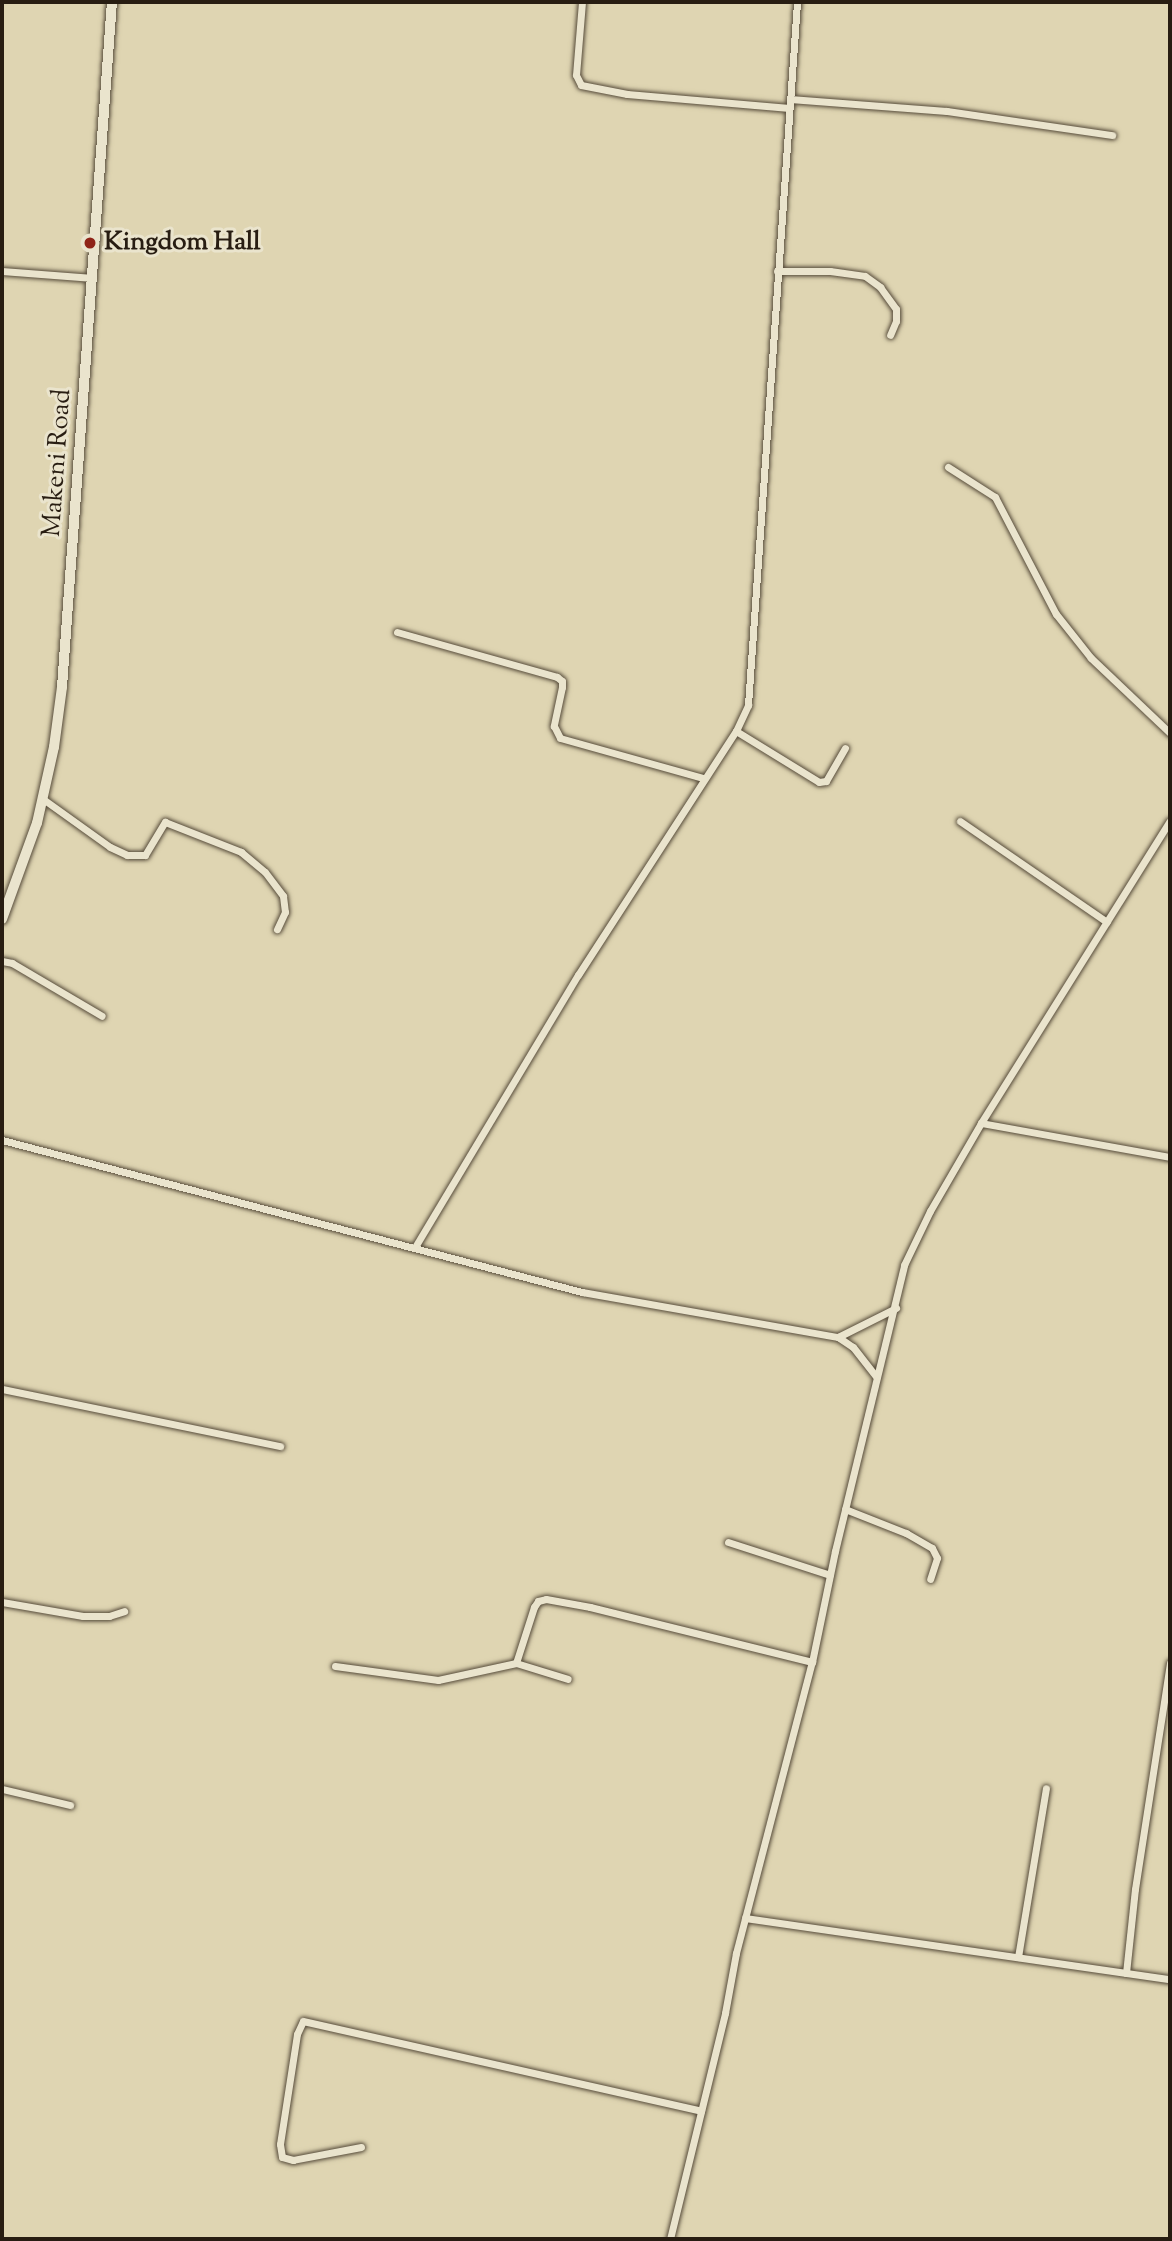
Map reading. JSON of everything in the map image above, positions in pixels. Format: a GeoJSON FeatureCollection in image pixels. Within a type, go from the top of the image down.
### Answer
{"type":"FeatureCollection","features":[{"type":"Feature","properties":{"kind":"main road","name":"Makeni Road"},"geometry":{"type":"LineString","coordinates":[[2,919],[30,844],[43,799],[54,747],[65,663],[111,2]]}},
{"type":"Feature","properties":{"kind":"street"},"geometry":{"type":"LineString","coordinates":[[582,2],[576,75],[581,85],[627,94],[789,108]]}},
{"type":"Feature","properties":{"kind":"street"},"geometry":{"type":"LineString","coordinates":[[415,1247],[578,975],[736,732],[748,697],[797,2]]}},
{"type":"Feature","properties":{"kind":"street"},"geometry":{"type":"LineString","coordinates":[[790,99],[947,111],[1112,135]]}},
{"type":"Feature","properties":{"kind":"street"},"geometry":{"type":"LineString","coordinates":[[2,271],[93,278]]}},
{"type":"Feature","properties":{"kind":"street"},"geometry":{"type":"LineString","coordinates":[[777,271],[830,271],[865,276],[880,287],[896,309],[896,321],[890,335]]}},
{"type":"Feature","properties":{"kind":"street"},"geometry":{"type":"LineString","coordinates":[[948,467],[995,497],[1056,614],[1091,658],[1170,733]]}},
{"type":"Feature","properties":{"kind":"street"},"geometry":{"type":"LineString","coordinates":[[397,632],[557,677],[562,681],[562,687],[554,726],[560,738],[704,778]]}},
{"type":"Feature","properties":{"kind":"street"},"geometry":{"type":"LineString","coordinates":[[736,732],[819,782],[825,781],[845,748]]}},
{"type":"Feature","properties":{"kind":"street"},"geometry":{"type":"LineString","coordinates":[[43,799],[110,847],[127,855],[145,855],[165,822],[241,852],[265,872],[283,896],[285,912],[277,929]]}},
{"type":"Feature","properties":{"kind":"street"},"geometry":{"type":"LineString","coordinates":[[960,821],[1107,922]]}},
{"type":"Feature","properties":{"kind":"street"},"geometry":{"type":"LineString","coordinates":[[670,2239],[746,1918],[812,1662],[876,1376],[909,1252],[981,1123],[1170,821]]}},
{"type":"Feature","properties":{"kind":"street"},"geometry":{"type":"LineString","coordinates":[[2,961],[12,964],[102,1016]]}},
{"type":"Feature","properties":{"kind":"street"},"geometry":{"type":"LineString","coordinates":[[981,1123],[1170,1157]]}},
{"type":"Feature","properties":{"kind":"street"},"geometry":{"type":"LineString","coordinates":[[2,1140],[582,1292],[838,1337],[853,1348],[876,1376]]}},
{"type":"Feature","properties":{"kind":"street"},"geometry":{"type":"LineString","coordinates":[[838,1337],[895,1308]]}},
{"type":"Feature","properties":{"kind":"street"},"geometry":{"type":"LineString","coordinates":[[2,1389],[280,1446]]}},
{"type":"Feature","properties":{"kind":"street"},"geometry":{"type":"LineString","coordinates":[[845,1508],[906,1532],[932,1548],[937,1558],[930,1579]]}},
{"type":"Feature","properties":{"kind":"street"},"geometry":{"type":"LineString","coordinates":[[728,1542],[830,1575]]}},
{"type":"Feature","properties":{"kind":"street"},"geometry":{"type":"LineString","coordinates":[[516,1663],[534,1607],[538,1601],[546,1599],[590,1606],[812,1662]]}},
{"type":"Feature","properties":{"kind":"street"},"geometry":{"type":"LineString","coordinates":[[2,1602],[73,1615],[109,1616],[124,1611]]}},
{"type":"Feature","properties":{"kind":"street"},"geometry":{"type":"LineString","coordinates":[[335,1666],[438,1680],[516,1663],[568,1679]]}},
{"type":"Feature","properties":{"kind":"street"},"geometry":{"type":"LineString","coordinates":[[1126,1973],[1135,1889],[1170,1663]]}},
{"type":"Feature","properties":{"kind":"street"},"geometry":{"type":"LineString","coordinates":[[1018,1957],[1046,1788]]}},
{"type":"Feature","properties":{"kind":"street"},"geometry":{"type":"LineString","coordinates":[[2,1789],[70,1805]]}},
{"type":"Feature","properties":{"kind":"street"},"geometry":{"type":"LineString","coordinates":[[746,1918],[1170,1979]]}},
{"type":"Feature","properties":{"kind":"street"},"geometry":{"type":"LineString","coordinates":[[361,2147],[293,2160],[282,2157],[280,2144],[296,2034],[303,2021],[701,2111]]}},
{"type":"Feature","properties":{"kind":"place","name":"Kingdom Hall"},"geometry":{"type":"Point","coordinates":[90,243]}}]}
